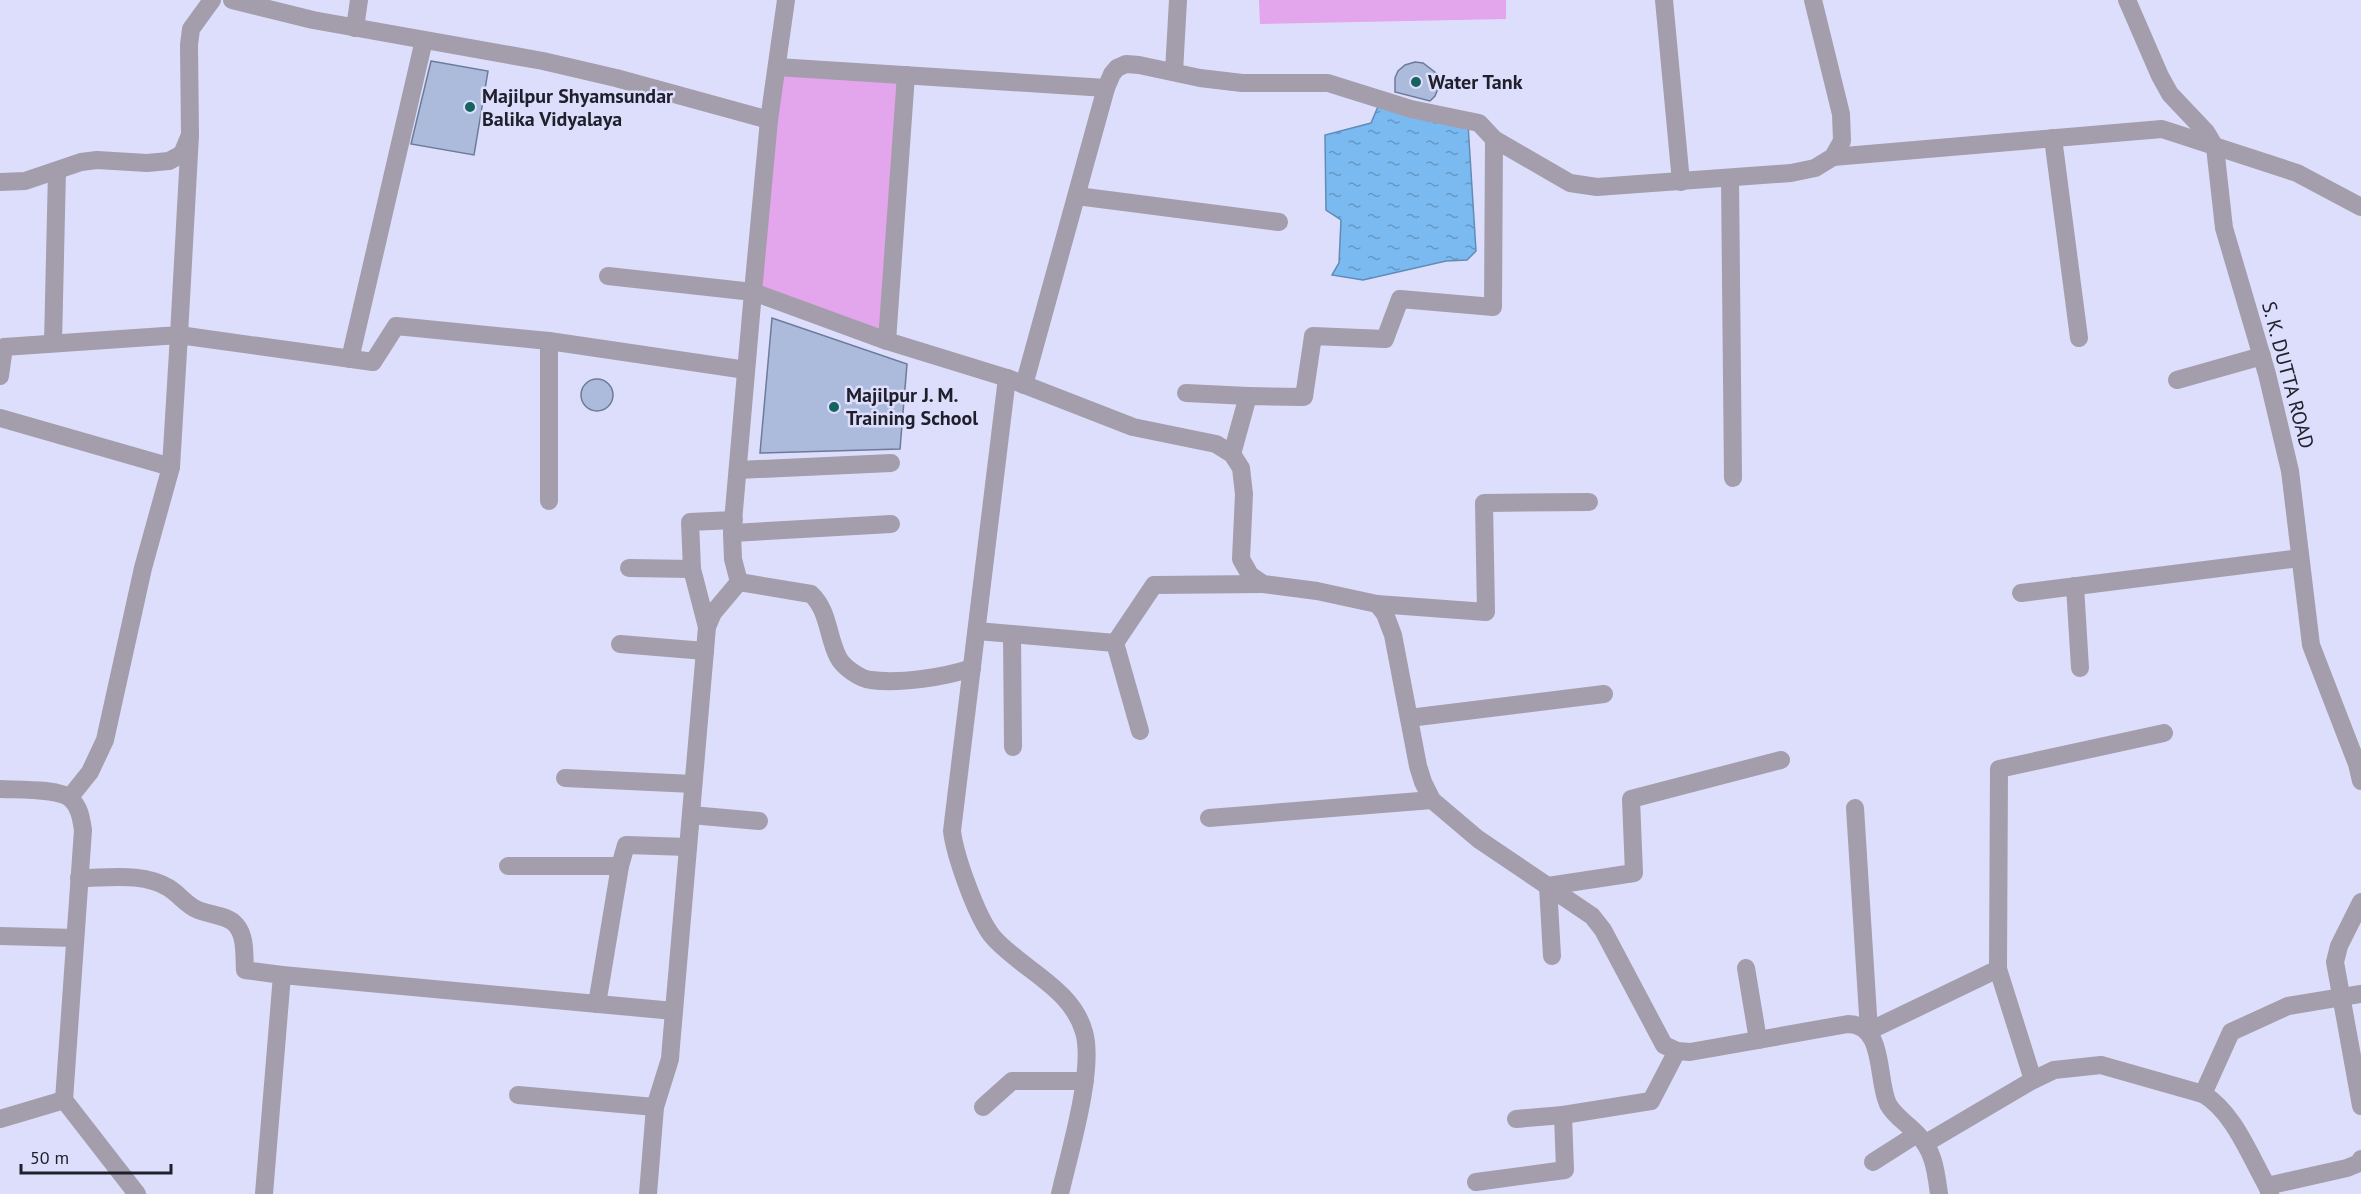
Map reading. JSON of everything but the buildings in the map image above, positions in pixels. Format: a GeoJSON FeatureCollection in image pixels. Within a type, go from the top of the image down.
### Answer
{"type":"FeatureCollection","features":[{"type":"Feature","properties":{"kind":"street"},"geometry":{"type":"LineString","coordinates":[[70,797],[90,772],[105,740],[143,568],[171,467],[190,135],[189,45],[191,29],[212,0]]}},
{"type":"Feature","properties":{"kind":"street"},"geometry":{"type":"LineString","coordinates":[[232,0],[266,10],[356,28],[553,63],[770,120]]}},
{"type":"Feature","properties":{"kind":"street"},"geometry":{"type":"LineString","coordinates":[[356,28],[359,0]]}},
{"type":"Feature","properties":{"kind":"street"},"geometry":{"type":"LineString","coordinates":[[739,582],[733,559],[733,526],[770,120],[786,0]]}},
{"type":"Feature","properties":{"kind":"street"},"geometry":{"type":"LineString","coordinates":[[1174,72],[1178,0]]}},
{"type":"Feature","properties":{"kind":"street"},"geometry":{"type":"LineString","coordinates":[[1664,0],[1681,182]]}},
{"type":"Feature","properties":{"kind":"street"},"geometry":{"type":"LineString","coordinates":[[1813,0],[1841,114],[1842,141],[1833,157]]}},
{"type":"Feature","properties":{"kind":"street","name":"S. K. DUTTA ROAD"},"geometry":{"type":"LineString","coordinates":[[2127,0],[2170,94],[2206,132],[2215,147],[2224,228],[2262,356],[2290,471],[2311,645],[2357,764],[2361,781]]}},
{"type":"Feature","properties":{"kind":"street"},"geometry":{"type":"LineString","coordinates":[[350,359],[424,40]]}},
{"type":"Feature","properties":{"kind":"street"},"geometry":{"type":"LineString","coordinates":[[1060,1194],[1085,1081],[1087,1052],[1085,1032],[1077,1013],[1057,992],[993,937],[982,919],[954,846],[952,831],[977,631],[1016,382],[1077,196],[1106,88],[1117,68],[1126,64],[1139,65],[1242,83],[1328,83],[1411,109],[1479,123],[1494,139],[1570,183],[1598,188],[1791,173],[1815,168],[1833,157],[2162,129],[2297,173],[2361,207]]}},
{"type":"Feature","properties":{"kind":"street"},"geometry":{"type":"LineString","coordinates":[[777,67],[1106,88]]}},
{"type":"Feature","properties":{"kind":"street"},"geometry":{"type":"LineString","coordinates":[[887,341],[906,75]]}},
{"type":"Feature","properties":{"kind":"street"},"geometry":{"type":"LineString","coordinates":[[0,182],[25,181],[81,162],[97,160],[147,163],[169,161],[182,154],[190,135]]}},
{"type":"Feature","properties":{"kind":"street"},"geometry":{"type":"LineString","coordinates":[[2053,138],[2079,338]]}},
{"type":"Feature","properties":{"kind":"street"},"geometry":{"type":"LineString","coordinates":[[1186,393],[1304,397],[1313,336],[1385,339],[1400,299],[1493,307],[1494,139]]}},
{"type":"Feature","properties":{"kind":"street"},"geometry":{"type":"LineString","coordinates":[[53,343],[57,171]]}},
{"type":"Feature","properties":{"kind":"street"},"geometry":{"type":"LineString","coordinates":[[1730,178],[1733,478]]}},
{"type":"Feature","properties":{"kind":"street"},"geometry":{"type":"LineString","coordinates":[[1077,196],[1279,222]]}},
{"type":"Feature","properties":{"kind":"street"},"geometry":{"type":"LineString","coordinates":[[608,276],[753,292],[887,341],[1016,382],[1133,427],[1216,444],[1232,454],[1241,468],[1244,494],[1241,559],[1251,575],[1263,584]]}},
{"type":"Feature","properties":{"kind":"street"},"geometry":{"type":"LineString","coordinates":[[0,376],[4,347],[178,335],[373,362],[396,326],[549,342],[746,370]]}},
{"type":"Feature","properties":{"kind":"street"},"geometry":{"type":"LineString","coordinates":[[549,342],[549,501]]}},
{"type":"Feature","properties":{"kind":"street"},"geometry":{"type":"LineString","coordinates":[[2177,380],[2262,356]]}},
{"type":"Feature","properties":{"kind":"street"},"geometry":{"type":"LineString","coordinates":[[1232,454],[1248,396]]}},
{"type":"Feature","properties":{"kind":"street"},"geometry":{"type":"LineString","coordinates":[[0,418],[171,467]]}},
{"type":"Feature","properties":{"kind":"street"},"geometry":{"type":"LineString","coordinates":[[738,470],[891,464]]}},
{"type":"Feature","properties":{"kind":"street"},"geometry":{"type":"LineString","coordinates":[[1140,731],[1115,643],[1154,585],[1263,584],[1317,591],[1377,604],[1486,612],[1484,503],[1589,502]]}},
{"type":"Feature","properties":{"kind":"street"},"geometry":{"type":"LineString","coordinates":[[648,1194],[655,1107],[670,1059],[705,651],[706,627],[692,569],[690,522],[733,526],[891,524]]}},
{"type":"Feature","properties":{"kind":"street"},"geometry":{"type":"LineString","coordinates":[[2021,593],[2300,558]]}},
{"type":"Feature","properties":{"kind":"street"},"geometry":{"type":"LineString","coordinates":[[629,568],[692,569]]}},
{"type":"Feature","properties":{"kind":"street"},"geometry":{"type":"LineString","coordinates":[[739,582],[811,594],[818,600],[825,614],[838,658],[849,669],[869,680],[950,675],[972,668]]}},
{"type":"Feature","properties":{"kind":"street"},"geometry":{"type":"LineString","coordinates":[[706,627],[713,614],[739,582]]}},
{"type":"Feature","properties":{"kind":"street"},"geometry":{"type":"LineString","coordinates":[[2075,586],[2080,668]]}},
{"type":"Feature","properties":{"kind":"street"},"geometry":{"type":"LineString","coordinates":[[1377,604],[1385,614],[1393,634],[1418,766],[1422,782],[1432,800],[1478,839],[1592,916],[1603,930],[1664,1045],[1677,1052],[1690,1052],[1848,1024],[1859,1024],[1869,1031]]}},
{"type":"Feature","properties":{"kind":"street"},"geometry":{"type":"LineString","coordinates":[[977,631],[1115,643]]}},
{"type":"Feature","properties":{"kind":"street"},"geometry":{"type":"LineString","coordinates":[[1012,634],[1013,747]]}},
{"type":"Feature","properties":{"kind":"street"},"geometry":{"type":"LineString","coordinates":[[620,644],[705,651]]}},
{"type":"Feature","properties":{"kind":"street"},"geometry":{"type":"LineString","coordinates":[[1409,718],[1604,694]]}},
{"type":"Feature","properties":{"kind":"street"},"geometry":{"type":"LineString","coordinates":[[2032,1080],[1998,969],[1999,769],[2164,733]]}},
{"type":"Feature","properties":{"kind":"street"},"geometry":{"type":"LineString","coordinates":[[1548,886],[1634,873],[1631,799],[1781,760]]}},
{"type":"Feature","properties":{"kind":"street"},"geometry":{"type":"LineString","coordinates":[[565,778],[693,784]]}},
{"type":"Feature","properties":{"kind":"street"},"geometry":{"type":"LineString","coordinates":[[0,789],[51,792],[70,797],[80,812],[83,830],[64,1100],[137,1194]]}},
{"type":"Feature","properties":{"kind":"street"},"geometry":{"type":"LineString","coordinates":[[1209,818],[1432,800]]}},
{"type":"Feature","properties":{"kind":"street"},"geometry":{"type":"LineString","coordinates":[[1855,808],[1869,1031],[1875,1043],[1887,1102],[1892,1111],[1922,1138],[1934,1162],[1939,1194]]}},
{"type":"Feature","properties":{"kind":"street"},"geometry":{"type":"LineString","coordinates":[[691,815],[759,821]]}},
{"type":"Feature","properties":{"kind":"street"},"geometry":{"type":"LineString","coordinates":[[597,1004],[620,866],[626,845],[688,847]]}},
{"type":"Feature","properties":{"kind":"street"},"geometry":{"type":"LineString","coordinates":[[508,866],[620,866]]}},
{"type":"Feature","properties":{"kind":"street"},"geometry":{"type":"LineString","coordinates":[[79,878],[138,877],[158,882],[195,909],[223,917],[236,924],[242,934],[245,970],[674,1011]]}},
{"type":"Feature","properties":{"kind":"street"},"geometry":{"type":"LineString","coordinates":[[1548,886],[1552,956]]}},
{"type":"Feature","properties":{"kind":"street"},"geometry":{"type":"LineString","coordinates":[[2361,902],[2339,946],[2335,962],[2341,997],[2355,1035],[2361,1106]]}},
{"type":"Feature","properties":{"kind":"street"},"geometry":{"type":"LineString","coordinates":[[0,936],[75,938]]}},
{"type":"Feature","properties":{"kind":"street"},"geometry":{"type":"LineString","coordinates":[[1746,968],[1758,1040]]}},
{"type":"Feature","properties":{"kind":"street"},"geometry":{"type":"LineString","coordinates":[[1869,1031],[1998,969]]}},
{"type":"Feature","properties":{"kind":"street"},"geometry":{"type":"LineString","coordinates":[[264,1194],[282,975]]}},
{"type":"Feature","properties":{"kind":"street"},"geometry":{"type":"LineString","coordinates":[[2203,1094],[2231,1032],[2288,1006],[2361,994]]}},
{"type":"Feature","properties":{"kind":"street"},"geometry":{"type":"LineString","coordinates":[[1516,1119],[1563,1116],[1652,1101],[1677,1052]]}},
{"type":"Feature","properties":{"kind":"street"},"geometry":{"type":"LineString","coordinates":[[1873,1162],[2054,1070],[2101,1065],[2203,1094],[2216,1101],[2226,1113],[2269,1190],[2347,1168],[2360,1161]]}},
{"type":"Feature","properties":{"kind":"street"},"geometry":{"type":"LineString","coordinates":[[984,1107],[1012,1081],[1085,1081]]}},
{"type":"Feature","properties":{"kind":"street"},"geometry":{"type":"LineString","coordinates":[[518,1095],[655,1107]]}},
{"type":"Feature","properties":{"kind":"street"},"geometry":{"type":"LineString","coordinates":[[0,1119],[64,1100]]}},
{"type":"Feature","properties":{"kind":"street"},"geometry":{"type":"LineString","coordinates":[[1476,1182],[1565,1170],[1563,1116]]}},
{"type":"Feature","properties":{"kind":"shaded area"},"geometry":{"type":"Polygon","coordinates":[[[1259,0],[1506,0],[1506,19],[1260,24],[1259,0]]]}},
{"type":"Feature","properties":{"kind":"shaded area"},"geometry":{"type":"Polygon","coordinates":[[[777,67],[905,75],[887,341],[753,292],[777,67]]]}},
{"type":"Feature","properties":{"kind":"water"},"geometry":{"type":"Polygon","coordinates":[[[1380,102],[1468,124],[1476,251],[1467,260],[1446,261],[1363,280],[1332,275],[1339,263],[1341,220],[1326,210],[1325,135],[1371,123],[1380,102]]]}},
{"type":"Feature","properties":{"kind":"place","name":"Water Tank"},"geometry":{"type":"Point","coordinates":[1416,82]}},
{"type":"Feature","properties":{"kind":"place","name":"Majilpur Shyamsundar Balika Vidyalaya"},"geometry":{"type":"Point","coordinates":[470,107]}},
{"type":"Feature","properties":{"kind":"place","name":"Majilpur J. M. Training School"},"geometry":{"type":"Point","coordinates":[834,407]}}]}
